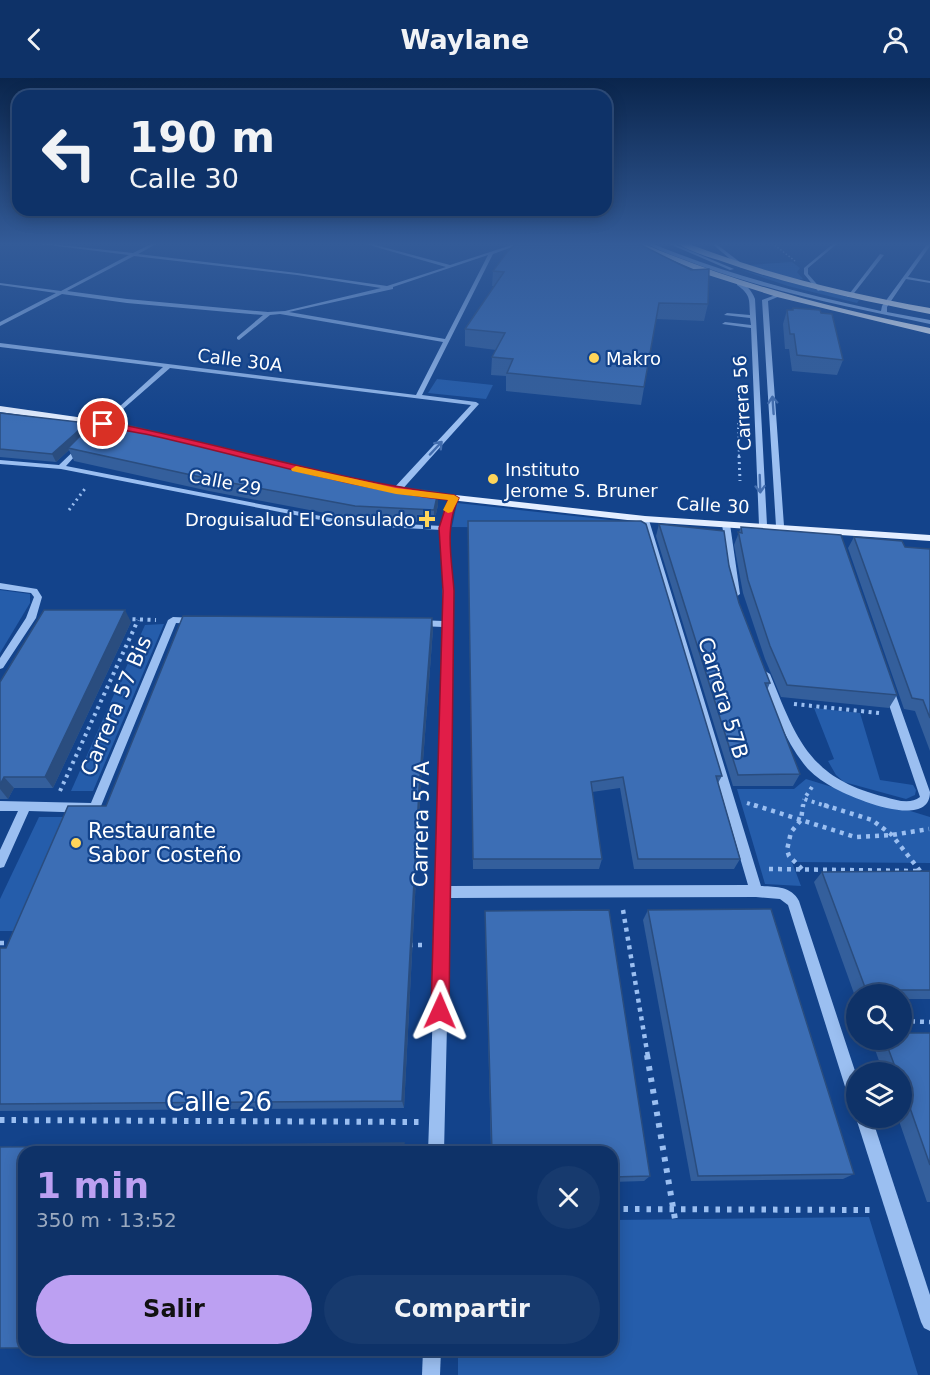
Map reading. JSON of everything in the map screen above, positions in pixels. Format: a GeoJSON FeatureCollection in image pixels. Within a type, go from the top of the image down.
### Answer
{"type":"FeatureCollection","features":[{"type":"Feature","properties":{"kind":"highway"},"geometry":{"type":"LineString","coordinates":[[813,304],[930,331]]}},
{"type":"Feature","properties":{"kind":"highway"},"geometry":{"type":"LineString","coordinates":[[872,304],[885,308],[930,311]]}},
{"type":"Feature","properties":{"kind":"main road"},"geometry":{"type":"LineString","coordinates":[[0,409],[100,427],[123,427]]}},
{"type":"Feature","properties":{"kind":"main road","name":"Calle 30"},"geometry":{"type":"LineString","coordinates":[[392,490],[645,519],[780,526],[837,535],[930,538]]}},
{"type":"Feature","properties":{"kind":"street"},"geometry":{"type":"LineString","coordinates":[[0,324],[40,304]]}},
{"type":"Feature","properties":{"kind":"street"},"geometry":{"type":"LineString","coordinates":[[147,304],[268,314],[323,304]]}},
{"type":"Feature","properties":{"kind":"street"},"geometry":{"type":"LineString","coordinates":[[418,398],[466,304]]}},
{"type":"Feature","properties":{"kind":"street","name":"Carrera 56"},"geometry":{"type":"LineString","coordinates":[[752,304],[763,525]]}},
{"type":"Feature","properties":{"kind":"street","name":"Carrera 56"},"geometry":{"type":"LineString","coordinates":[[765,304],[780,526]]}},
{"type":"Feature","properties":{"kind":"street"},"geometry":{"type":"LineString","coordinates":[[861,304],[885,308]]}},
{"type":"Feature","properties":{"kind":"street"},"geometry":{"type":"LineString","coordinates":[[865,304],[930,320]]}},
{"type":"Feature","properties":{"kind":"street"},"geometry":{"type":"LineString","coordinates":[[885,308],[888,304]]}},
{"type":"Feature","properties":{"kind":"street"},"geometry":{"type":"LineString","coordinates":[[905,304],[918,309]]}},
{"type":"Feature","properties":{"kind":"street"},"geometry":{"type":"LineString","coordinates":[[885,308],[893,323]]}},
{"type":"Feature","properties":{"kind":"street"},"geometry":{"type":"LineString","coordinates":[[280,312],[447,341]]}},
{"type":"Feature","properties":{"kind":"street"},"geometry":{"type":"LineString","coordinates":[[239,338],[268,314]]}},
{"type":"Feature","properties":{"kind":"street"},"geometry":{"type":"LineString","coordinates":[[752,322],[726,320],[752,322]]}},
{"type":"Feature","properties":{"kind":"street","name":"Calle 30A"},"geometry":{"type":"LineString","coordinates":[[0,345],[476,405],[392,490]]}},
{"type":"Feature","properties":{"kind":"street"},"geometry":{"type":"LineString","coordinates":[[100,427],[168,366]]}},
{"type":"Feature","properties":{"kind":"street"},"geometry":{"type":"LineString","coordinates":[[61,467],[89,438]]}},
{"type":"Feature","properties":{"kind":"street","name":"Calle 29"},"geometry":{"type":"LineString","coordinates":[[0,462],[61,467],[346,523],[444,528]]}},
{"type":"Feature","properties":{"kind":"street","name":"Carrera 57A"},"geometry":{"type":"LineString","coordinates":[[436,1146],[449,591],[444,528],[449,507],[454,498]]}},
{"type":"Feature","properties":{"kind":"street","name":"Carrera 57B"},"geometry":{"type":"LineString","coordinates":[[645,519],[756,891]]}},
{"type":"Feature","properties":{"kind":"street"},"geometry":{"type":"LineString","coordinates":[[726,524],[731,570],[738,603]]}},
{"type":"Feature","properties":{"kind":"street"},"geometry":{"type":"LineString","coordinates":[[0,586],[34,591],[38,601],[31,618],[0,666]]}},
{"type":"Feature","properties":{"kind":"street"},"geometry":{"type":"LineString","coordinates":[[173,620],[209,621]]}},
{"type":"Feature","properties":{"kind":"street","name":"Carrera 57 Bis"},"geometry":{"type":"LineString","coordinates":[[53,807],[95,808],[173,620]]}},
{"type":"Feature","properties":{"kind":"street"},"geometry":{"type":"LineString","coordinates":[[406,623],[448,624]]}},
{"type":"Feature","properties":{"kind":"street"},"geometry":{"type":"LineString","coordinates":[[759,659],[776,702],[808,759],[821,774],[852,790],[886,802],[912,806],[924,801],[926,797],[887,681]]}},
{"type":"Feature","properties":{"kind":"street"},"geometry":{"type":"LineString","coordinates":[[0,806],[53,807]]}},
{"type":"Feature","properties":{"kind":"street"},"geometry":{"type":"LineString","coordinates":[[0,863],[26,806]]}},
{"type":"Feature","properties":{"kind":"street"},"geometry":{"type":"LineString","coordinates":[[442,892],[756,891],[783,893],[790,897],[795,907],[846,1065]]}},
{"type":"Feature","properties":{"kind":"street"},"geometry":{"type":"LineString","coordinates":[[867,1128],[930,1322]]}},
{"type":"Feature","properties":{"kind":"street"},"geometry":{"type":"LineString","coordinates":[[431,1375],[432,1356]]}},
{"type":"Feature","properties":{"kind":"path"},"geometry":{"type":"LineString","coordinates":[[738,423],[740,481]]}},
{"type":"Feature","properties":{"kind":"path"},"geometry":{"type":"LineString","coordinates":[[69,510],[96,474]]}},
{"type":"Feature","properties":{"kind":"path"},"geometry":{"type":"LineString","coordinates":[[116,619],[173,620]]}},
{"type":"Feature","properties":{"kind":"path"},"geometry":{"type":"LineString","coordinates":[[53,807],[138,620]]}},
{"type":"Feature","properties":{"kind":"path"},"geometry":{"type":"LineString","coordinates":[[776,702],[898,715]]}},
{"type":"Feature","properties":{"kind":"path"},"geometry":{"type":"LineString","coordinates":[[803,869],[789,856],[787,850],[791,832],[801,820],[804,799],[810,791]]}},
{"type":"Feature","properties":{"kind":"path"},"geometry":{"type":"LineString","coordinates":[[729,797],[855,837],[892,835],[929,829],[930,831]]}},
{"type":"Feature","properties":{"kind":"path"},"geometry":{"type":"LineString","coordinates":[[804,799],[872,820],[892,835],[920,872]]}},
{"type":"Feature","properties":{"kind":"path"},"geometry":{"type":"LineString","coordinates":[[751,868],[930,871]]}},
{"type":"Feature","properties":{"kind":"path"},"geometry":{"type":"LineString","coordinates":[[620,891],[675,1219]]}},
{"type":"Feature","properties":{"kind":"path"},"geometry":{"type":"LineString","coordinates":[[0,943],[24,943]]}},
{"type":"Feature","properties":{"kind":"path"},"geometry":{"type":"LineString","coordinates":[[406,945],[441,945]]}},
{"type":"Feature","properties":{"kind":"path"},"geometry":{"type":"LineString","coordinates":[[912,1021],[930,1022]]}},
{"type":"Feature","properties":{"kind":"path","name":"Calle 26"},"geometry":{"type":"LineString","coordinates":[[0,1120],[437,1122]]}},
{"type":"Feature","properties":{"kind":"path"},"geometry":{"type":"LineString","coordinates":[[618,1209],[894,1210]]}},
{"type":"Feature","properties":{"kind":"shaded area"},"geometry":{"type":"Polygon","coordinates":[[[437,379],[493,385],[486,399],[428,393],[437,379]]]}},
{"type":"Feature","properties":{"kind":"shaded area"},"geometry":{"type":"Polygon","coordinates":[[[457,503],[638,523],[640,529],[452,527],[457,503]]]}},
{"type":"Feature","properties":{"kind":"shaded area"},"geometry":{"type":"Polygon","coordinates":[[[0,590],[30,594],[30,603],[0,653],[0,590]]]}},
{"type":"Feature","properties":{"kind":"shaded area"},"geometry":{"type":"Polygon","coordinates":[[[164,624],[93,791],[71,791],[145,625],[164,624]]]}},
{"type":"Feature","properties":{"kind":"shaded area"},"geometry":{"type":"Polygon","coordinates":[[[814,708],[860,713],[880,780],[913,785],[916,790],[915,795],[906,799],[844,782],[836,775],[828,761],[834,759],[814,708]]]}},
{"type":"Feature","properties":{"kind":"shaded area"},"geometry":{"type":"Polygon","coordinates":[[[806,779],[930,817],[930,863],[792,862],[801,886],[765,884],[737,789],[794,789],[806,779]]]}},
{"type":"Feature","properties":{"kind":"shaded area"},"geometry":{"type":"Polygon","coordinates":[[[39,817],[71,817],[21,931],[0,931],[0,899],[39,817]]]}},
{"type":"Feature","properties":{"kind":"shaded area"},"geometry":{"type":"Polygon","coordinates":[[[869,1217],[918,1375],[458,1375],[458,1356],[618,1356],[618,1220],[869,1217]]]}},
{"type":"Feature","properties":{"kind":"building"},"geometry":{"type":"Polygon","coordinates":[[[482,304],[659,304],[644,387],[507,373],[513,359],[492,357],[505,333],[465,329],[482,304]]]}},
{"type":"Feature","properties":{"kind":"building"},"geometry":{"type":"Polygon","coordinates":[[[793,308],[820,310],[821,313],[832,314],[843,360],[797,355],[794,334],[790,334],[787,310],[793,310],[793,308]]]}},
{"type":"Feature","properties":{"kind":"building"},"geometry":{"type":"Polygon","coordinates":[[[0,413],[87,423],[52,454],[0,449],[0,413]]]}},
{"type":"Feature","properties":{"kind":"building"},"geometry":{"type":"Polygon","coordinates":[[[97,419],[381,485],[438,492],[434,510],[355,506],[205,478],[68,448],[97,419]]]}},
{"type":"Feature","properties":{"kind":"building"},"geometry":{"type":"Polygon","coordinates":[[[468,521],[641,521],[646,524],[722,776],[716,776],[740,859],[638,859],[623,777],[591,782],[602,859],[473,859],[468,521]]]}},
{"type":"Feature","properties":{"kind":"building"},"geometry":{"type":"Polygon","coordinates":[[[659,524],[724,531],[729,566],[739,603],[770,683],[765,683],[800,774],[738,775],[659,524]]]}},
{"type":"Feature","properties":{"kind":"building"},"geometry":{"type":"Polygon","coordinates":[[[741,527],[841,535],[897,695],[787,685],[770,646],[748,580],[738,532],[742,533],[741,527]]]}},
{"type":"Feature","properties":{"kind":"building"},"geometry":{"type":"Polygon","coordinates":[[[854,537],[902,541],[905,547],[930,549],[930,718],[923,700],[912,698],[854,537]]]}},
{"type":"Feature","properties":{"kind":"building"},"geometry":{"type":"Polygon","coordinates":[[[44,610],[125,610],[45,777],[4,777],[0,785],[0,682],[44,610]]]}},
{"type":"Feature","properties":{"kind":"building"},"geometry":{"type":"Polygon","coordinates":[[[183,616],[432,618],[419,790],[402,1101],[0,1104],[0,948],[6,948],[68,806],[106,806],[183,616]]]}},
{"type":"Feature","properties":{"kind":"building"},"geometry":{"type":"Polygon","coordinates":[[[930,871],[930,990],[912,990],[912,984],[864,984],[822,872],[930,871]]]}},
{"type":"Feature","properties":{"kind":"building"},"geometry":{"type":"Polygon","coordinates":[[[771,909],[854,1174],[698,1176],[648,910],[771,909]]]}},
{"type":"Feature","properties":{"kind":"building"},"geometry":{"type":"Polygon","coordinates":[[[609,910],[650,1176],[618,1177],[618,1146],[492,1146],[485,911],[609,910]]]}},
{"type":"Feature","properties":{"kind":"building"},"geometry":{"type":"Polygon","coordinates":[[[912,1033],[930,1033],[930,1165],[912,1114],[912,1062],[893,1062],[889,1050],[912,1050],[912,1033]]]}},
{"type":"Feature","properties":{"kind":"building"},"geometry":{"type":"Polygon","coordinates":[[[404,1143],[404,1146],[101,1146],[404,1143]]]}},
{"type":"Feature","properties":{"kind":"building"},"geometry":{"type":"Polygon","coordinates":[[[0,1147],[18,1147],[18,1348],[0,1348],[0,1147]]]}},
{"type":"Feature","properties":{"kind":"slow traffic"},"geometry":{"type":"LineString","coordinates":[[296,469],[396,491],[454,498],[448,510]]}},
{"type":"Feature","properties":{"kind":"place","name":"Makro"},"geometry":{"type":"Point","coordinates":[594,358]}},
{"type":"Feature","properties":{"kind":"place","name":"Instituto Jerome S. Bruner"},"geometry":{"type":"Point","coordinates":[493,479]}},
{"type":"Feature","properties":{"kind":"place","name":"Droguisalud El Consulado"},"geometry":{"type":"Point","coordinates":[427,519]}},
{"type":"Feature","properties":{"kind":"place","name":"Restaurante Sabor Costeño"},"geometry":{"type":"Point","coordinates":[76,843]}},
{"type":"Feature","properties":{"kind":"route"},"geometry":{"type":"LineString","coordinates":[[103,424],[153,433],[342,480],[396,491],[454,498],[449,507],[444,528],[449,591],[440,1011]]}}]}
